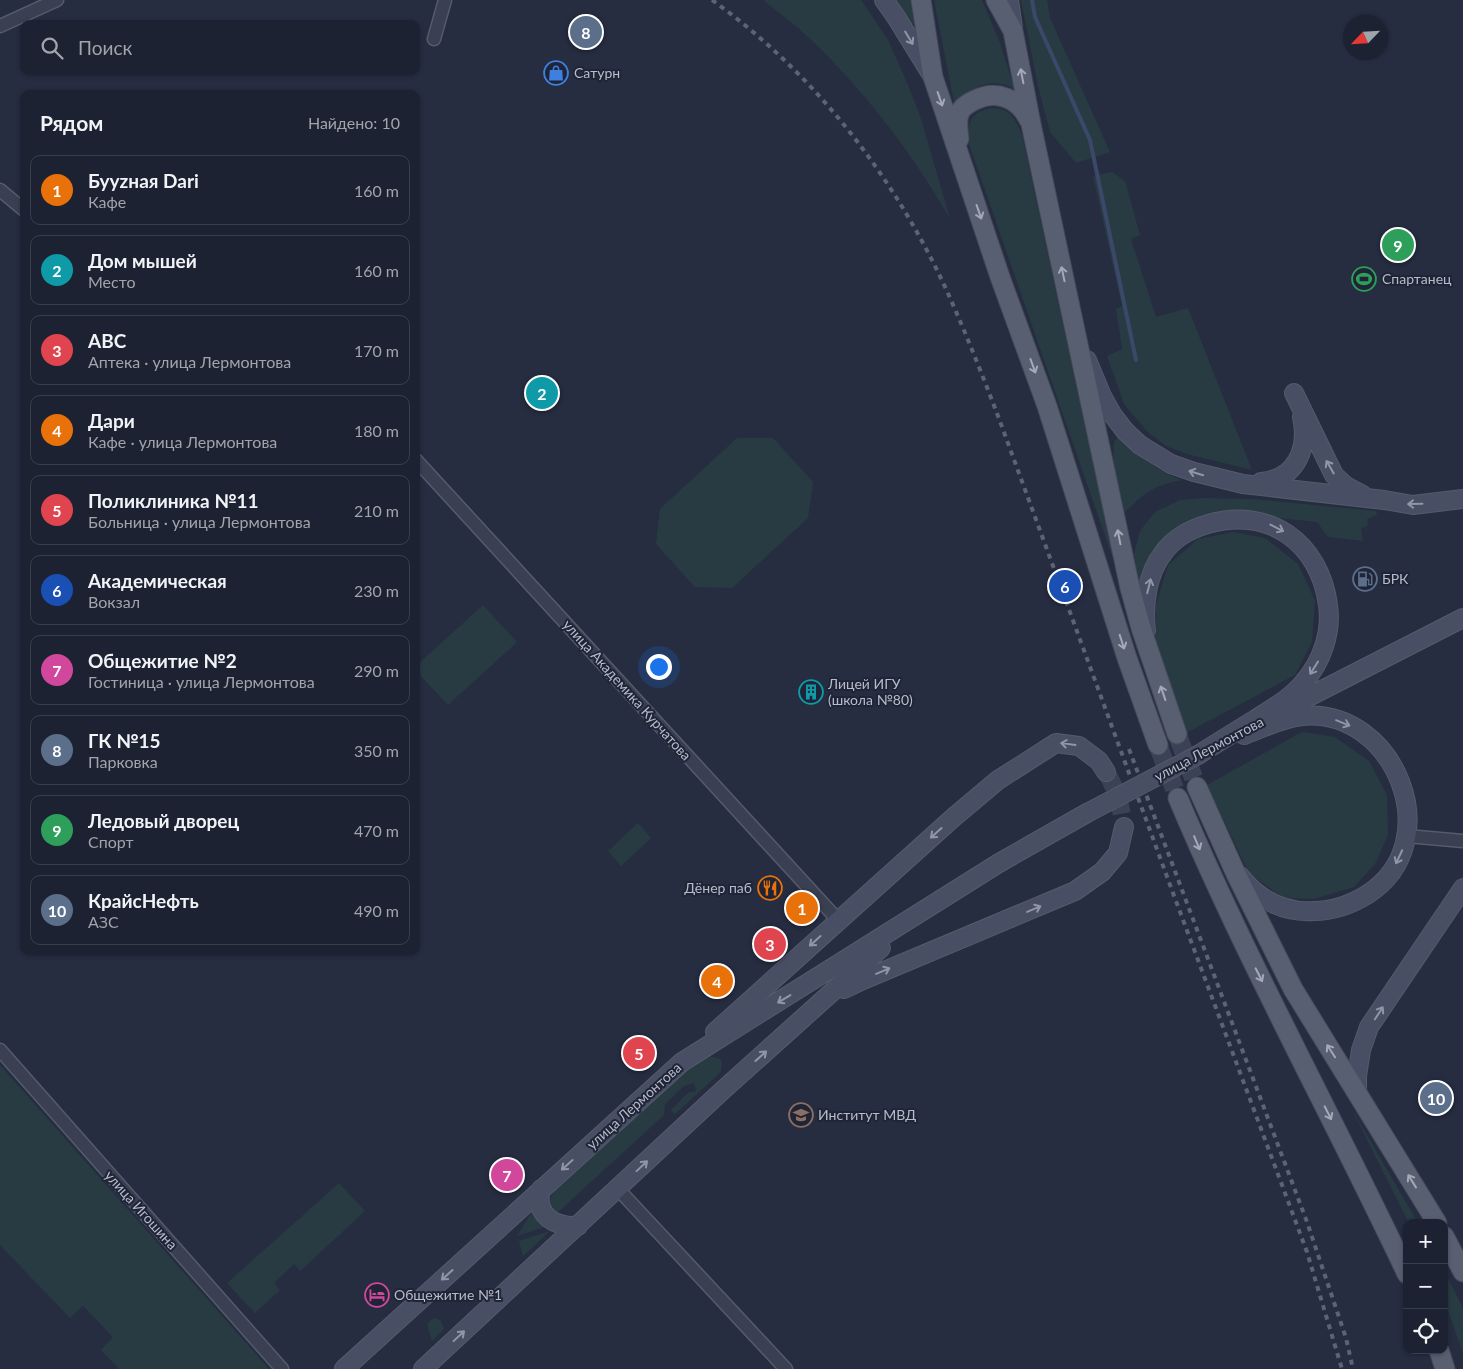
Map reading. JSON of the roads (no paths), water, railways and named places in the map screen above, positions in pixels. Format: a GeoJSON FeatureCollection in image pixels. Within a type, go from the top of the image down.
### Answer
{"type":"FeatureCollection","features":[{"type":"Feature","properties":{"kind":"main road"},"geometry":{"type":"LineString","coordinates":[[884,0],[933,78]]}},
{"type":"Feature","properties":{"kind":"main road"},"geometry":{"type":"LineString","coordinates":[[921,0],[933,78],[1000,277],[1047,406],[1127,658],[1158,745]]}},
{"type":"Feature","properties":{"kind":"main road"},"geometry":{"type":"LineString","coordinates":[[996,0],[1013,31]]}},
{"type":"Feature","properties":{"kind":"main road"},"geometry":{"type":"LineString","coordinates":[[1009,0],[1031,124],[1125,568],[1149,652],[1177,734]]}},
{"type":"Feature","properties":{"kind":"main road"},"geometry":{"type":"LineString","coordinates":[[963,166],[958,123],[960,113],[967,105],[987,95],[1002,96],[1022,108],[1031,124]]}},
{"type":"Feature","properties":{"kind":"main road"},"geometry":{"type":"LineString","coordinates":[[1073,322],[1092,375],[1112,414],[1135,440],[1154,455],[1171,464],[1194,472],[1243,484],[1413,505],[1463,499]]}},
{"type":"Feature","properties":{"kind":"main road"},"geometry":{"type":"LineString","coordinates":[[1243,484],[1272,480],[1285,475],[1296,465],[1302,447],[1304,431],[1301,413],[1294,393],[1334,475],[1352,490],[1384,500]]}},
{"type":"Feature","properties":{"kind":"main road"},"geometry":{"type":"LineString","coordinates":[[1149,652],[1145,611],[1150,581],[1156,565],[1164,552],[1186,532],[1216,521],[1235,519],[1268,523],[1295,539],[1306,550],[1316,565],[1325,588],[1329,611],[1326,642],[1313,670],[1304,683],[1282,702],[1198,755]]}},
{"type":"Feature","properties":{"kind":"main road","name":"улица Лермонтова"},"geometry":{"type":"LineString","coordinates":[[344,1369],[682,1062],[1032,844],[1086,813],[1463,618]]}},
{"type":"Feature","properties":{"kind":"main road"},"geometry":{"type":"LineString","coordinates":[[1198,755],[1266,726],[1290,718],[1316,716],[1344,722],[1371,739],[1382,750],[1401,782],[1408,818],[1407,836],[1402,852],[1385,880],[1374,890],[1347,904],[1321,911],[1293,910],[1280,907],[1246,884],[1228,858]]}},
{"type":"Feature","properties":{"kind":"main road"},"geometry":{"type":"LineString","coordinates":[[682,1062],[838,920],[998,780],[1056,743],[1079,746],[1099,762],[1106,772]]}},
{"type":"Feature","properties":{"kind":"main road"},"geometry":{"type":"LineString","coordinates":[[1197,787],[1228,858],[1293,989],[1435,1219]]}},
{"type":"Feature","properties":{"kind":"main road"},"geometry":{"type":"LineString","coordinates":[[1178,798],[1238,931],[1403,1266]]}},
{"type":"Feature","properties":{"kind":"main road"},"geometry":{"type":"LineString","coordinates":[[824,1000],[863,980],[1076,891],[1102,872],[1118,853],[1124,827]]}},
{"type":"Feature","properties":{"kind":"main road"},"geometry":{"type":"LineString","coordinates":[[1357,1092],[1361,1050],[1369,1027],[1463,888]]}},
{"type":"Feature","properties":{"kind":"main road","name":"улица Лермонтова"},"geometry":{"type":"LineString","coordinates":[[423,1369],[724,1090],[886,944],[959,889]]}},
{"type":"Feature","properties":{"kind":"main road"},"geometry":{"type":"LineString","coordinates":[[541,1189],[539,1197],[542,1210],[549,1218],[564,1226],[578,1226]]}},
{"type":"Feature","properties":{"kind":"main road"},"geometry":{"type":"LineString","coordinates":[[1448,1244],[1463,1272]]}},
{"type":"Feature","properties":{"kind":"street"},"geometry":{"type":"LineString","coordinates":[[0,26],[57,0]]}},
{"type":"Feature","properties":{"kind":"street"},"geometry":{"type":"LineString","coordinates":[[434,39],[445,0]]}},
{"type":"Feature","properties":{"kind":"street"},"geometry":{"type":"LineString","coordinates":[[0,190],[20,207]]}},
{"type":"Feature","properties":{"kind":"street","name":"улица Академика Курчатова"},"geometry":{"type":"LineString","coordinates":[[420,464],[838,920]]}},
{"type":"Feature","properties":{"kind":"street"},"geometry":{"type":"LineString","coordinates":[[1407,836],[1463,841]]}},
{"type":"Feature","properties":{"kind":"street","name":"улица Игошина"},"geometry":{"type":"LineString","coordinates":[[0,1050],[282,1369]]}},
{"type":"Feature","properties":{"kind":"street"},"geometry":{"type":"LineString","coordinates":[[618,1189],[786,1369]]}},
{"type":"Feature","properties":{"kind":"waterway"},"geometry":{"type":"LineString","coordinates":[[1032,0],[1035,17],[1090,140],[1136,360]]}},
{"type":"Feature","properties":{"kind":"tunnel"},"geometry":{"type":"LineString","coordinates":[[1177,734],[1197,787]]}},
{"type":"Feature","properties":{"kind":"tunnel"},"geometry":{"type":"LineString","coordinates":[[1158,745],[1178,798]]}},
{"type":"Feature","properties":{"kind":"tunnel"},"geometry":{"type":"LineString","coordinates":[[1106,772],[1118,798],[1124,827]]}},
{"type":"Feature","properties":{"kind":"railway"},"geometry":{"type":"LineString","coordinates":[[712,0],[784,60],[848,130],[902,206],[946,289],[998,416],[1307,1252],[1342,1369]]}},
{"type":"Feature","properties":{"kind":"railway"},"geometry":{"type":"LineString","coordinates":[[1129,749],[1307,1222],[1346,1338],[1353,1369]]}},
{"type":"Feature","properties":{"kind":"place","name":"ГК №15"},"geometry":{"type":"Point","coordinates":[586,32]}},
{"type":"Feature","properties":{"kind":"place","name":"Сатурн"},"geometry":{"type":"Point","coordinates":[556,73]}},
{"type":"Feature","properties":{"kind":"place","name":"Ледовый дворец"},"geometry":{"type":"Point","coordinates":[1398,245]}},
{"type":"Feature","properties":{"kind":"place","name":"Спартанец"},"geometry":{"type":"Point","coordinates":[1364,279]}},
{"type":"Feature","properties":{"kind":"place","name":"Дом мышей"},"geometry":{"type":"Point","coordinates":[542,393]}},
{"type":"Feature","properties":{"kind":"place","name":"БРК"},"geometry":{"type":"Point","coordinates":[1365,579]}},
{"type":"Feature","properties":{"kind":"place","name":"Академическая"},"geometry":{"type":"Point","coordinates":[1065,586]}},
{"type":"Feature","properties":{"kind":"place","name":"Лицей ИГУ (школа №80)"},"geometry":{"type":"Point","coordinates":[811,692]}},
{"type":"Feature","properties":{"kind":"place","name":"Дёнер паб"},"geometry":{"type":"Point","coordinates":[770,888]}},
{"type":"Feature","properties":{"kind":"place","name":"Бууzная Dari"},"geometry":{"type":"Point","coordinates":[802,908]}},
{"type":"Feature","properties":{"kind":"place","name":"ABC"},"geometry":{"type":"Point","coordinates":[770,944]}},
{"type":"Feature","properties":{"kind":"place","name":"Дари"},"geometry":{"type":"Point","coordinates":[717,981]}},
{"type":"Feature","properties":{"kind":"place","name":"Поликлиника №11"},"geometry":{"type":"Point","coordinates":[639,1053]}},
{"type":"Feature","properties":{"kind":"place","name":"КрайсНефть"},"geometry":{"type":"Point","coordinates":[1436,1098]}},
{"type":"Feature","properties":{"kind":"place","name":"Институт МВД"},"geometry":{"type":"Point","coordinates":[801,1115]}},
{"type":"Feature","properties":{"kind":"place","name":"Общежитие №2"},"geometry":{"type":"Point","coordinates":[507,1175]}},
{"type":"Feature","properties":{"kind":"place","name":"Общежитие №1"},"geometry":{"type":"Point","coordinates":[377,1295]}}]}
